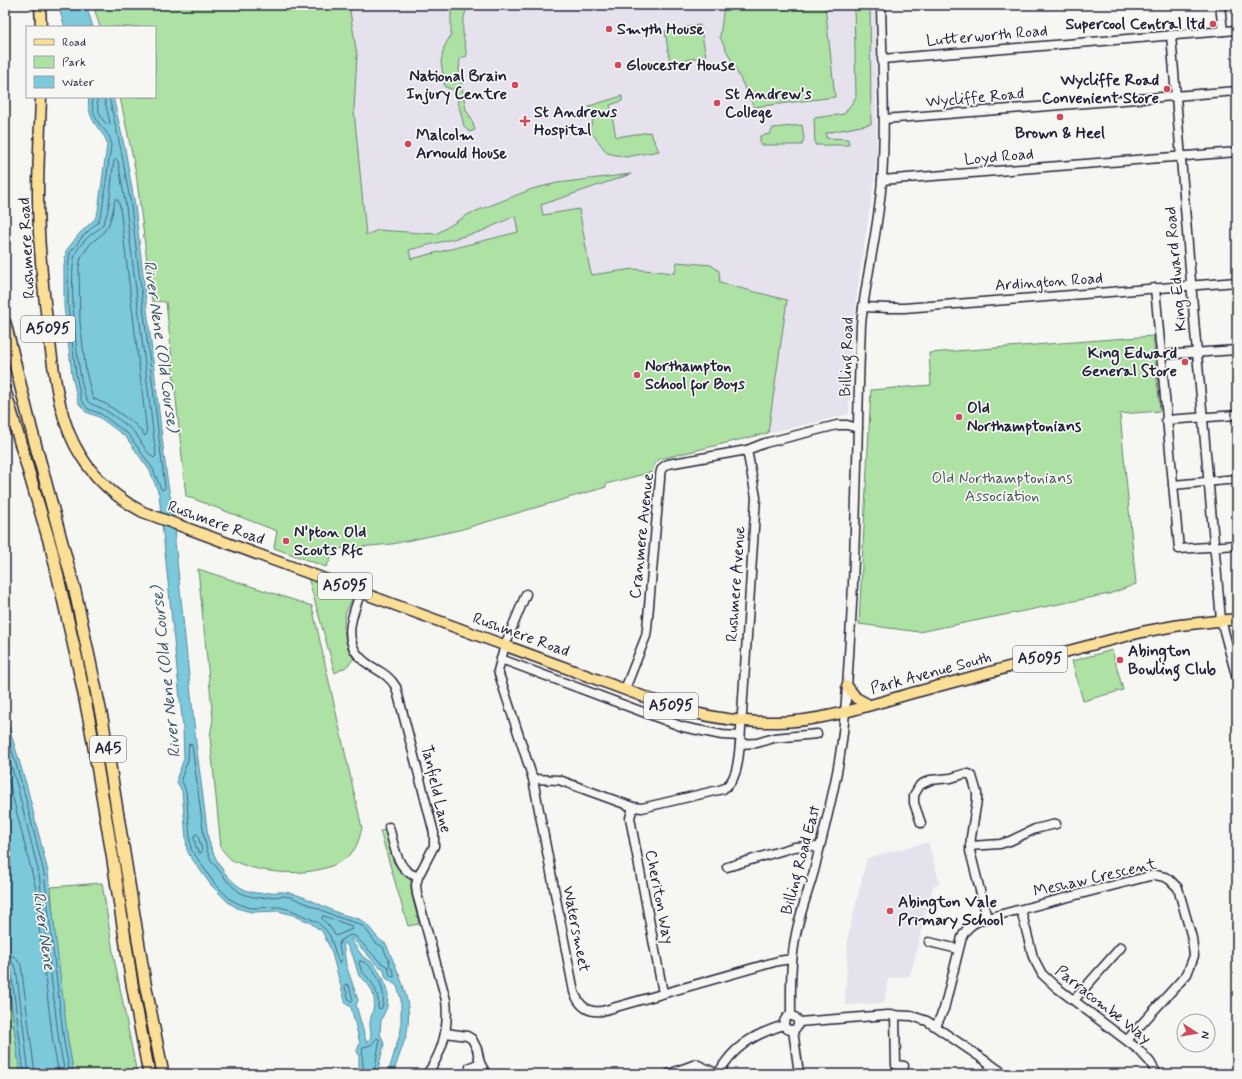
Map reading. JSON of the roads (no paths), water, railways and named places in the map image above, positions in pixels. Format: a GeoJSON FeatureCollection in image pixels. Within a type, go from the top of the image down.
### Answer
{"type":"FeatureCollection","features":[{"type":"Feature","properties":{"kind":"highway"},"geometry":{"type":"LineString","coordinates":[[5,323],[31,428]]}},
{"type":"Feature","properties":{"kind":"highway","name":"A45"},"geometry":{"type":"LineString","coordinates":[[5,346],[31,428],[75,591],[104,724],[145,983],[163,1074]]}},
{"type":"Feature","properties":{"kind":"highway","name":"A45"},"geometry":{"type":"LineString","coordinates":[[5,391],[52,551],[77,660],[90,724],[132,984],[149,1074]]}},
{"type":"Feature","properties":{"kind":"highway"},"geometry":{"type":"LineString","coordinates":[[5,400],[12,414]]}},
{"type":"Feature","properties":{"kind":"main road"},"geometry":{"type":"LineString","coordinates":[[40,5],[41,26]]}},
{"type":"Feature","properties":{"kind":"main road","name":"Rushmere Road"},"geometry":{"type":"LineString","coordinates":[[41,98],[38,198],[43,292],[54,369],[64,418],[80,456],[112,492],[134,507],[158,518],[685,711],[722,720],[741,722],[792,721],[844,711]]}},
{"type":"Feature","properties":{"kind":"main road","name":"Park Avenue South"},"geometry":{"type":"LineString","coordinates":[[844,711],[1142,632],[1172,626],[1237,619]]}},
{"type":"Feature","properties":{"kind":"main road"},"geometry":{"type":"LineString","coordinates":[[847,686],[856,698],[869,705]]}},
{"type":"Feature","properties":{"kind":"street","name":"Billing Road"},"geometry":{"type":"LineString","coordinates":[[844,711],[847,686],[855,547],[863,307],[882,180],[884,119],[881,5]]}},
{"type":"Feature","properties":{"kind":"street"},"geometry":{"type":"LineString","coordinates":[[1220,5],[1223,31]]}},
{"type":"Feature","properties":{"kind":"street","name":"Lutterworth Road"},"geometry":{"type":"LineString","coordinates":[[882,59],[1237,30]]}},
{"type":"Feature","properties":{"kind":"street","name":"King Edward Road"},"geometry":{"type":"LineString","coordinates":[[1171,35],[1202,417],[1221,620],[1237,679]]}},
{"type":"Feature","properties":{"kind":"street","name":"Wycliffe Road"},"geometry":{"type":"LineString","coordinates":[[884,119],[1237,91]]}},
{"type":"Feature","properties":{"kind":"street","name":"Loyd Road"},"geometry":{"type":"LineString","coordinates":[[882,180],[1237,152]]}},
{"type":"Feature","properties":{"kind":"street","name":"Ardington Road"},"geometry":{"type":"LineString","coordinates":[[863,307],[904,308],[1237,282]]}},
{"type":"Feature","properties":{"kind":"street"},"geometry":{"type":"LineString","coordinates":[[1155,288],[1179,549],[1237,544]]}},
{"type":"Feature","properties":{"kind":"street"},"geometry":{"type":"LineString","coordinates":[[1160,355],[1237,350]]}},
{"type":"Feature","properties":{"kind":"street"},"geometry":{"type":"LineString","coordinates":[[1166,420],[1237,414]]}},
{"type":"Feature","properties":{"kind":"street","name":"Cranmere Avenue"},"geometry":{"type":"LineString","coordinates":[[625,689],[646,636],[660,471],[664,466],[668,464],[747,450],[765,442],[837,425],[847,425],[858,428]]}},
{"type":"Feature","properties":{"kind":"street","name":"Rushmere Avenue"},"geometry":{"type":"LineString","coordinates":[[633,807],[648,807],[723,789],[729,786],[734,780],[740,740],[756,497],[747,450]]}},
{"type":"Feature","properties":{"kind":"street"},"geometry":{"type":"LineString","coordinates":[[1173,485],[1237,479]]}},
{"type":"Feature","properties":{"kind":"street","name":"Tanfield Lane"},"geometry":{"type":"LineString","coordinates":[[361,592],[350,623],[350,635],[353,646],[360,658],[391,678],[396,687],[434,833],[434,846],[418,877],[416,885],[417,894],[446,1000],[448,1014],[446,1033],[441,1049],[435,1063],[427,1074]]}},
{"type":"Feature","properties":{"kind":"street","name":"Watersmeet"},"geometry":{"type":"LineString","coordinates":[[526,594],[498,667],[499,676],[533,779],[576,999],[587,1010],[595,1012],[602,1011],[778,961],[792,959]]}},
{"type":"Feature","properties":{"kind":"street","name":"Rushmere Road"},"geometry":{"type":"LineString","coordinates":[[501,659],[683,727],[757,743],[774,738],[817,734]]}},
{"type":"Feature","properties":{"kind":"street","name":"Billing Road East"},"geometry":{"type":"LineString","coordinates":[[791,1016],[792,959],[796,931],[814,871],[840,754],[844,711]]}},
{"type":"Feature","properties":{"kind":"street"},"geometry":{"type":"LineString","coordinates":[[921,823],[914,803],[914,796],[920,785],[930,780],[951,778],[964,774],[969,774],[972,776],[975,784],[977,800],[970,846],[971,856],[987,918]]}},
{"type":"Feature","properties":{"kind":"street"},"geometry":{"type":"LineString","coordinates":[[533,779],[559,780],[633,807]]}},
{"type":"Feature","properties":{"kind":"street","name":"Cheriton Way"},"geometry":{"type":"LineString","coordinates":[[633,807],[630,818],[663,993]]}},
{"type":"Feature","properties":{"kind":"street"},"geometry":{"type":"LineString","coordinates":[[970,846],[1000,844],[1035,829],[1056,824]]}},
{"type":"Feature","properties":{"kind":"street"},"geometry":{"type":"LineString","coordinates":[[389,827],[396,839],[403,867],[408,872],[418,877]]}},
{"type":"Feature","properties":{"kind":"street"},"geometry":{"type":"LineString","coordinates":[[727,867],[794,847],[810,846],[819,848]]}},
{"type":"Feature","properties":{"kind":"street","name":"Meshaw Crescent"},"geometry":{"type":"LineString","coordinates":[[936,1026],[944,1009],[962,937],[966,929],[973,923],[987,918],[1155,875],[1165,877],[1175,884],[1180,894],[1192,938],[1194,956],[1191,965],[1182,980],[1127,1040]]}},
{"type":"Feature","properties":{"kind":"street","name":"Parracombe Way"},"geometry":{"type":"LineString","coordinates":[[1021,910],[1033,957],[1039,970],[1052,984],[1145,1055],[1157,1074]]}},
{"type":"Feature","properties":{"kind":"street"},"geometry":{"type":"LineString","coordinates":[[929,942],[958,949]]}},
{"type":"Feature","properties":{"kind":"street"},"geometry":{"type":"LineString","coordinates":[[1074,1000],[1120,947]]}},
{"type":"Feature","properties":{"kind":"street"},"geometry":{"type":"LineString","coordinates":[[895,1015],[897,1065]]}},
{"type":"Feature","properties":{"kind":"street"},"geometry":{"type":"LineString","coordinates":[[784,1025],[787,1017],[791,1016],[799,1022],[908,1015],[921,1018],[936,1026],[1004,1074]]}},
{"type":"Feature","properties":{"kind":"street"},"geometry":{"type":"LineString","coordinates":[[793,1030],[796,1029],[799,1022]]}},
{"type":"Feature","properties":{"kind":"street"},"geometry":{"type":"LineString","coordinates":[[784,1025],[789,1030],[793,1030]]}},
{"type":"Feature","properties":{"kind":"street"},"geometry":{"type":"LineString","coordinates":[[669,1074],[696,1064],[718,1074],[726,1060],[740,1046],[759,1035],[784,1025]]}},
{"type":"Feature","properties":{"kind":"street"},"geometry":{"type":"LineString","coordinates":[[793,1030],[799,1074]]}},
{"type":"Feature","properties":{"kind":"street"},"geometry":{"type":"LineString","coordinates":[[446,1033],[468,1036],[472,1038],[477,1049],[480,1063],[485,1072]]}},
{"type":"Feature","properties":{"kind":"street"},"geometry":{"type":"LineString","coordinates":[[470,1067],[480,1063]]}},
{"type":"Feature","properties":{"kind":"street"},"geometry":{"type":"LineString","coordinates":[[986,1074],[992,1065]]}},
{"type":"Feature","properties":{"kind":"water"},"geometry":{"type":"Polygon","coordinates":[[[59,5],[86,5],[93,26],[65,26],[59,5]]]}},
{"type":"Feature","properties":{"kind":"water"},"geometry":{"type":"Polygon","coordinates":[[[89,98],[113,98],[125,149],[135,206],[164,455],[175,524],[175,542],[196,743],[210,846],[219,864],[231,880],[239,886],[248,891],[257,893],[286,892],[297,895],[341,914],[359,919],[386,944],[404,988],[408,1011],[406,1036],[393,1074],[388,1074],[401,1030],[401,999],[397,986],[386,978],[383,968],[378,966],[353,939],[350,939],[363,957],[372,962],[377,969],[384,980],[388,994],[387,1007],[381,1020],[380,1033],[384,1044],[377,1074],[359,1074],[359,1055],[357,1051],[360,1043],[351,1007],[346,1004],[331,950],[322,931],[309,922],[290,914],[278,911],[251,912],[237,908],[228,902],[211,885],[187,850],[182,791],[177,782],[177,777],[184,759],[183,728],[159,494],[150,471],[126,437],[99,417],[86,412],[78,402],[72,375],[64,306],[64,266],[66,251],[80,233],[95,219],[98,211],[107,145],[105,138],[96,125],[89,109],[89,98]],[[343,943],[346,965],[358,1000],[356,1005],[366,1041],[368,1042],[371,1036],[370,1022],[374,1005],[373,992],[368,984],[359,976],[353,956],[346,944],[343,943]]]}},
{"type":"Feature","properties":{"kind":"water","name":"River Nene"},"geometry":{"type":"Polygon","coordinates":[[[5,714],[27,787],[48,872],[68,1042],[74,1074],[20,1074],[5,954],[5,714]]]}},
{"type":"Feature","properties":{"kind":"place","name":"Supercool Central ltd"},"geometry":{"type":"Point","coordinates":[1213,24]}},
{"type":"Feature","properties":{"kind":"place","name":"Smyth House"},"geometry":{"type":"Point","coordinates":[609,29]}},
{"type":"Feature","properties":{"kind":"place","name":"Gloucester House"},"geometry":{"type":"Point","coordinates":[618,65]}},
{"type":"Feature","properties":{"kind":"place","name":"National Brain Injury Centre"},"geometry":{"type":"Point","coordinates":[515,85]}},
{"type":"Feature","properties":{"kind":"place","name":"Wycliffe Road Convenient Store"},"geometry":{"type":"Point","coordinates":[1167,89]}},
{"type":"Feature","properties":{"kind":"place","name":"St Andrew's College"},"geometry":{"type":"Point","coordinates":[717,103]}},
{"type":"Feature","properties":{"kind":"place","name":"Brown & Heel"},"geometry":{"type":"Point","coordinates":[1060,117]}},
{"type":"Feature","properties":{"kind":"place","name":"St Andrews Hospital"},"geometry":{"type":"Point","coordinates":[525,121]}},
{"type":"Feature","properties":{"kind":"place","name":"Malcolm Arnould House"},"geometry":{"type":"Point","coordinates":[408,144]}},
{"type":"Feature","properties":{"kind":"place","name":"King Edward General Store"},"geometry":{"type":"Point","coordinates":[1185,362]}},
{"type":"Feature","properties":{"kind":"place","name":"Northampton School for Boys"},"geometry":{"type":"Point","coordinates":[637,375]}},
{"type":"Feature","properties":{"kind":"place","name":"Old Northamptonians"},"geometry":{"type":"Point","coordinates":[959,417]}},
{"type":"Feature","properties":{"kind":"place","name":"N'pton Old Scouts Rfc"},"geometry":{"type":"Point","coordinates":[286,541]}},
{"type":"Feature","properties":{"kind":"place","name":"Abington Bowling Club"},"geometry":{"type":"Point","coordinates":[1120,660]}},
{"type":"Feature","properties":{"kind":"place","name":"Abington Vale Primary School"},"geometry":{"type":"Point","coordinates":[890,911]}},
{"type":"Feature","properties":{"kind":"water label","name":"River Nene (Old Course)"},"geometry":{"type":"Point","coordinates":[161,346]}},
{"type":"Feature","properties":{"kind":"water label","name":"River Nene (Old Course)"},"geometry":{"type":"Point","coordinates":[166,672]}},
{"type":"Feature","properties":{"kind":"park label","name":"Old Northamptonians Association"},"geometry":{"type":"Point","coordinates":[1002,487]}}]}
